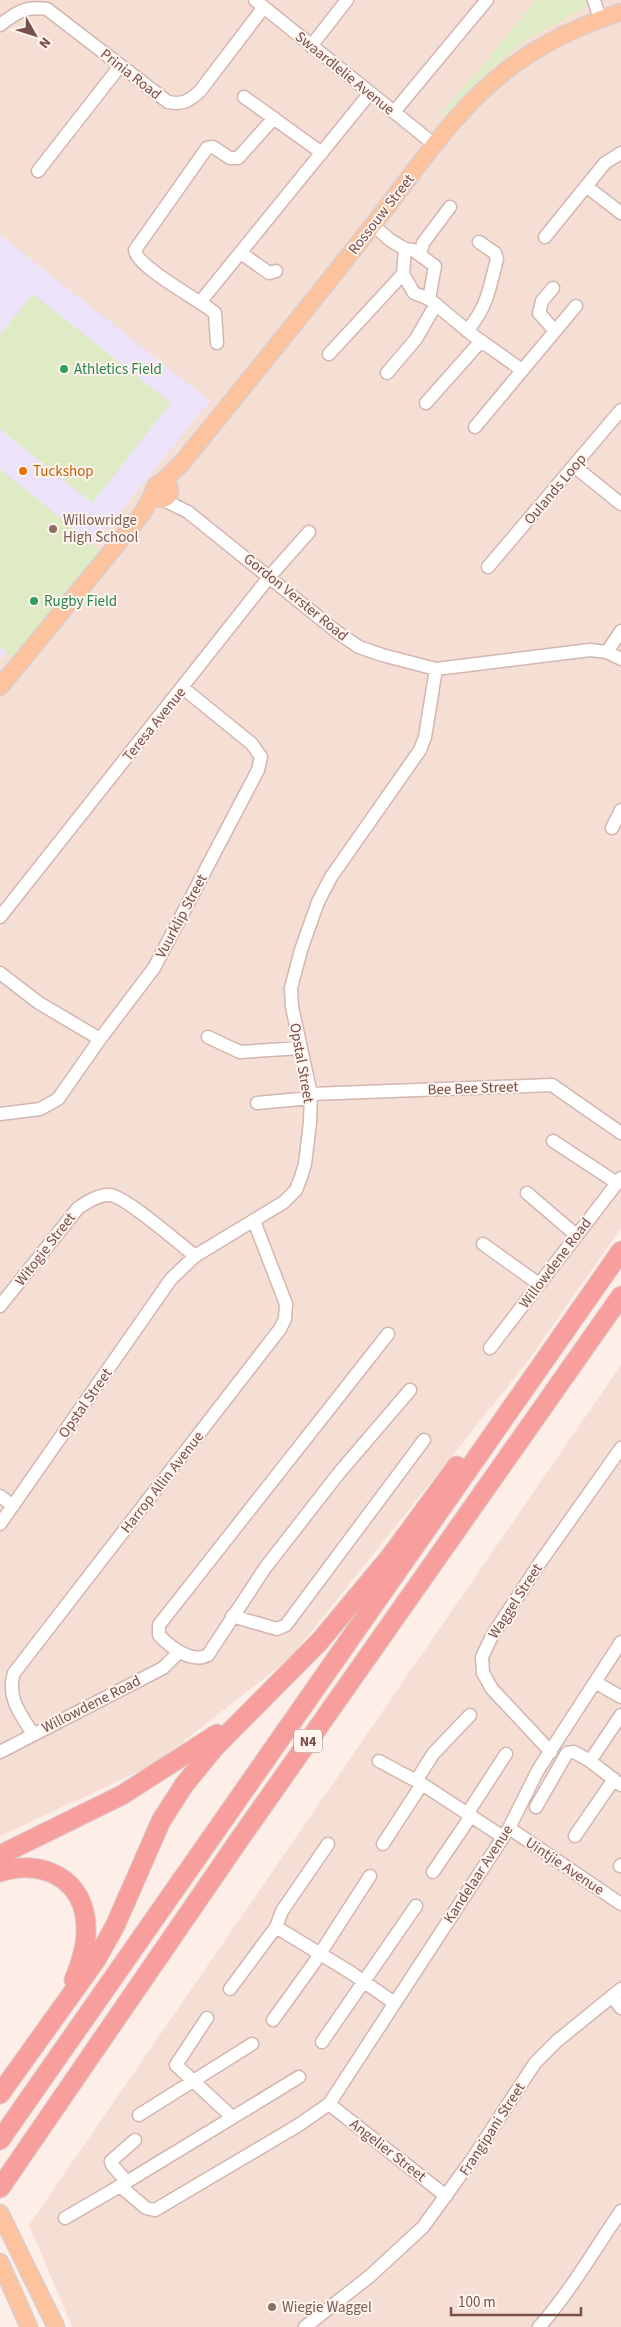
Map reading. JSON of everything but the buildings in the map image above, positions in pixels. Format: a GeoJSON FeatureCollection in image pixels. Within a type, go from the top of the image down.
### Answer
{"type":"FeatureCollection","features":[{"type":"Feature","properties":{"kind":"highway"},"geometry":{"type":"LineString","coordinates":[[0,2094],[107,1940],[152,1839],[173,1802],[215,1746],[320,1641],[390,1557],[621,1244]]}},
{"type":"Feature","properties":{"kind":"highway","name":"N4"},"geometry":{"type":"LineString","coordinates":[[0,2140],[621,1252]]}},
{"type":"Feature","properties":{"kind":"highway","name":"N4"},"geometry":{"type":"LineString","coordinates":[[2,2186],[239,1840],[621,1296]]}},
{"type":"Feature","properties":{"kind":"highway"},"geometry":{"type":"LineString","coordinates":[[0,1855],[122,1795],[212,1737],[263,1699]]}},
{"type":"Feature","properties":{"kind":"highway"},"geometry":{"type":"LineString","coordinates":[[0,1872],[24,1867],[47,1870],[60,1877],[77,1896],[86,1919],[85,1943],[79,1966],[65,2002]]}},
{"type":"Feature","properties":{"kind":"main road","name":"Rossouw Street"},"geometry":{"type":"LineString","coordinates":[[0,688],[142,514],[163,492],[181,464],[471,103],[505,71],[548,43],[600,19],[621,12]]}},
{"type":"Feature","properties":{"kind":"main road"},"geometry":{"type":"LineString","coordinates":[[0,2213],[56,2327]]}},
{"type":"Feature","properties":{"kind":"main road"},"geometry":{"type":"LineString","coordinates":[[0,2262],[29,2327]]}},
{"type":"Feature","properties":{"kind":"street"},"geometry":{"type":"LineString","coordinates":[[311,46],[347,0]]}},
{"type":"Feature","properties":{"kind":"street"},"geometry":{"type":"LineString","coordinates":[[394,112],[487,0]]}},
{"type":"Feature","properties":{"kind":"street"},"geometry":{"type":"LineString","coordinates":[[594,0],[600,19]]}},
{"type":"Feature","properties":{"kind":"street","name":"Swaardlelie Avenue"},"geometry":{"type":"LineString","coordinates":[[260,4],[435,146]]}},
{"type":"Feature","properties":{"kind":"street","name":"Prinia Road"},"geometry":{"type":"LineString","coordinates":[[0,25],[21,10],[33,7],[47,10],[168,102],[184,103],[200,91],[260,4]]}},
{"type":"Feature","properties":{"kind":"street"},"geometry":{"type":"LineString","coordinates":[[38,171],[120,66]]}},
{"type":"Feature","properties":{"kind":"street"},"geometry":{"type":"LineString","coordinates":[[201,301],[242,253],[370,93]]}},
{"type":"Feature","properties":{"kind":"street"},"geometry":{"type":"LineString","coordinates":[[244,97],[322,153]]}},
{"type":"Feature","properties":{"kind":"street"},"geometry":{"type":"LineString","coordinates":[[217,343],[215,313],[201,301],[164,280],[137,257],[135,250],[207,148],[213,147],[230,158],[238,158],[274,118]]}},
{"type":"Feature","properties":{"kind":"street"},"geometry":{"type":"LineString","coordinates":[[546,237],[605,163],[621,153]]}},
{"type":"Feature","properties":{"kind":"street"},"geometry":{"type":"LineString","coordinates":[[586,186],[621,213]]}},
{"type":"Feature","properties":{"kind":"street"},"geometry":{"type":"LineString","coordinates":[[420,255],[423,243],[450,207]]}},
{"type":"Feature","properties":{"kind":"street"},"geometry":{"type":"LineString","coordinates":[[373,225],[405,250],[412,250],[432,262],[436,269],[432,302],[416,339],[387,373]]}},
{"type":"Feature","properties":{"kind":"street"},"geometry":{"type":"LineString","coordinates":[[467,331],[480,316],[486,302],[497,259],[495,253],[479,242]]}},
{"type":"Feature","properties":{"kind":"street"},"geometry":{"type":"LineString","coordinates":[[405,250],[403,274],[414,293],[432,302],[467,331],[522,370]]}},
{"type":"Feature","properties":{"kind":"street"},"geometry":{"type":"LineString","coordinates":[[242,253],[269,273],[276,271]]}},
{"type":"Feature","properties":{"kind":"street"},"geometry":{"type":"LineString","coordinates":[[330,354],[403,274]]}},
{"type":"Feature","properties":{"kind":"street"},"geometry":{"type":"LineString","coordinates":[[553,288],[542,301],[539,308],[540,313],[554,330]]}},
{"type":"Feature","properties":{"kind":"street"},"geometry":{"type":"LineString","coordinates":[[475,427],[554,330],[576,306]]}},
{"type":"Feature","properties":{"kind":"street"},"geometry":{"type":"LineString","coordinates":[[426,402],[481,341]]}},
{"type":"Feature","properties":{"kind":"street","name":"Oulands Loop"},"geometry":{"type":"LineString","coordinates":[[488,567],[621,410]]}},
{"type":"Feature","properties":{"kind":"street"},"geometry":{"type":"LineString","coordinates":[[574,466],[621,504]]}},
{"type":"Feature","properties":{"kind":"street","name":"Gordon Verster Road"},"geometry":{"type":"LineString","coordinates":[[163,492],[270,576],[337,632],[360,647],[436,668],[590,650],[607,652],[621,659]]}},
{"type":"Feature","properties":{"kind":"street","name":"Teresa Avenue"},"geometry":{"type":"LineString","coordinates":[[0,917],[270,576],[308,532]]}},
{"type":"Feature","properties":{"kind":"street"},"geometry":{"type":"LineString","coordinates":[[607,652],[621,631]]}},
{"type":"Feature","properties":{"kind":"street","name":"Opstal Street"},"geometry":{"type":"LineString","coordinates":[[0,1524],[171,1279],[195,1256],[284,1202],[296,1190],[305,1164],[311,1096],[292,1007],[291,988],[301,950],[318,902],[331,877],[420,750],[425,737],[436,668]]}},
{"type":"Feature","properties":{"kind":"street","name":"Vuurklip Street"},"geometry":{"type":"LineString","coordinates":[[0,1114],[40,1109],[58,1099],[100,1038],[154,968],[260,764],[260,758],[252,744],[183,688]]}},
{"type":"Feature","properties":{"kind":"street"},"geometry":{"type":"LineString","coordinates":[[612,828],[621,810]]}},
{"type":"Feature","properties":{"kind":"street"},"geometry":{"type":"LineString","coordinates":[[0,973],[39,1003],[100,1038]]}},
{"type":"Feature","properties":{"kind":"street"},"geometry":{"type":"LineString","coordinates":[[208,1037],[240,1052],[301,1048]]}},
{"type":"Feature","properties":{"kind":"street","name":"Bee Bee Street"},"geometry":{"type":"LineString","coordinates":[[257,1103],[311,1096],[552,1085],[621,1133]]}},
{"type":"Feature","properties":{"kind":"street"},"geometry":{"type":"LineString","coordinates":[[553,1140],[619,1181]]}},
{"type":"Feature","properties":{"kind":"street","name":"Willowdene Road"},"geometry":{"type":"LineString","coordinates":[[490,1348],[619,1181]]}},
{"type":"Feature","properties":{"kind":"street"},"geometry":{"type":"LineString","coordinates":[[527,1193],[576,1235]]}},
{"type":"Feature","properties":{"kind":"street","name":"Witogie Street"},"geometry":{"type":"LineString","coordinates":[[0,1306],[78,1208],[92,1199],[110,1195],[124,1202],[195,1256]]}},
{"type":"Feature","properties":{"kind":"street","name":"Harrop Allin Avenue"},"geometry":{"type":"LineString","coordinates":[[32,1734],[13,1701],[11,1681],[14,1673],[280,1329],[285,1319],[286,1304],[254,1221]]}},
{"type":"Feature","properties":{"kind":"street"},"geometry":{"type":"LineString","coordinates":[[483,1244],[538,1284]]}},
{"type":"Feature","properties":{"kind":"street"},"geometry":{"type":"LineString","coordinates":[[388,1334],[159,1625],[159,1635],[179,1652],[201,1658],[208,1655],[232,1616],[339,1473],[410,1390]]}},
{"type":"Feature","properties":{"kind":"street"},"geometry":{"type":"LineString","coordinates":[[232,1616],[277,1629],[286,1625],[424,1440]]}},
{"type":"Feature","properties":{"kind":"street","name":"Waggel Street"},"geometry":{"type":"LineString","coordinates":[[550,1752],[492,1689],[483,1673],[482,1657],[492,1636],[539,1564],[621,1448]]}},
{"type":"Feature","properties":{"kind":"street"},"geometry":{"type":"LineString","coordinates":[[0,1496],[13,1506]]}},
{"type":"Feature","properties":{"kind":"street","name":"Kandelaar Avenue"},"geometry":{"type":"LineString","coordinates":[[329,2104],[506,1832],[538,1770],[621,1642]]}},
{"type":"Feature","properties":{"kind":"street","name":"Willowdene Road"},"geometry":{"type":"LineString","coordinates":[[0,1752],[163,1668],[179,1652]]}},
{"type":"Feature","properties":{"kind":"street"},"geometry":{"type":"LineString","coordinates":[[595,1682],[621,1697]]}},
{"type":"Feature","properties":{"kind":"street"},"geometry":{"type":"LineString","coordinates":[[590,1761],[621,1714]]}},
{"type":"Feature","properties":{"kind":"street"},"geometry":{"type":"LineString","coordinates":[[383,1844],[433,1754],[470,1715]]}},
{"type":"Feature","properties":{"kind":"street"},"geometry":{"type":"LineString","coordinates":[[536,1807],[567,1753],[574,1752],[590,1761],[617,1782],[575,1836]]}},
{"type":"Feature","properties":{"kind":"street"},"geometry":{"type":"LineString","coordinates":[[433,1872],[506,1754]]}},
{"type":"Feature","properties":{"kind":"street","name":"Uintjie Avenue"},"geometry":{"type":"LineString","coordinates":[[379,1761],[419,1782],[469,1815],[506,1832],[621,1904]]}},
{"type":"Feature","properties":{"kind":"street"},"geometry":{"type":"LineString","coordinates":[[230,1989],[276,1927],[282,1911],[328,1844]]}},
{"type":"Feature","properties":{"kind":"street"},"geometry":{"type":"LineString","coordinates":[[273,2020],[320,1953],[370,1876]]}},
{"type":"Feature","properties":{"kind":"street"},"geometry":{"type":"LineString","coordinates":[[322,2042],[416,1906]]}},
{"type":"Feature","properties":{"kind":"street"},"geometry":{"type":"LineString","coordinates":[[276,1927],[320,1953],[394,2002]]}},
{"type":"Feature","properties":{"kind":"street"},"geometry":{"type":"LineString","coordinates":[[616,1992],[621,2008]]}},
{"type":"Feature","properties":{"kind":"street","name":"Frangipani Street"},"geometry":{"type":"LineString","coordinates":[[304,2327],[370,2276],[423,2227],[446,2196],[535,2063],[557,2041],[616,1992]]}},
{"type":"Feature","properties":{"kind":"street"},"geometry":{"type":"LineString","coordinates":[[208,2018],[176,2063],[179,2069],[195,2081],[232,2117]]}},
{"type":"Feature","properties":{"kind":"street"},"geometry":{"type":"LineString","coordinates":[[138,2115],[252,2044]]}},
{"type":"Feature","properties":{"kind":"street"},"geometry":{"type":"LineString","coordinates":[[66,2218],[299,2077]]}},
{"type":"Feature","properties":{"kind":"street"},"geometry":{"type":"LineString","coordinates":[[135,2140],[111,2161],[112,2165],[124,2184],[146,2208],[155,2210],[298,2126],[329,2104]]}},
{"type":"Feature","properties":{"kind":"street","name":"Angelier Street"},"geometry":{"type":"LineString","coordinates":[[329,2104],[446,2196]]}},
{"type":"Feature","properties":{"kind":"street"},"geometry":{"type":"LineString","coordinates":[[539,2327],[582,2273],[621,2211]]}},
{"type":"Feature","properties":{"kind":"street","name":"Frangipani Street"},"geometry":{"type":"LineString","coordinates":[[319,2327],[353,2297],[370,2276]]}},
{"type":"Feature","properties":{"kind":"shaded area"},"geometry":{"type":"Polygon","coordinates":[[[0,0],[621,0],[621,1228],[528,1361],[291,1657],[155,1764],[0,1836],[0,0]]]}},
{"type":"Feature","properties":{"kind":"shaded area","name":"Willowridge High School"},"geometry":{"type":"Polygon","coordinates":[[[0,235],[210,401],[1,659],[0,658],[0,235]]]}},
{"type":"Feature","properties":{"kind":"shaded area"},"geometry":{"type":"Polygon","coordinates":[[[621,1365],[621,2327],[72,2327],[29,2225],[621,1365]]]}},
{"type":"Feature","properties":{"kind":"green space"},"geometry":{"type":"Polygon","coordinates":[[[536,0],[606,0],[582,9],[520,44],[474,84],[447,113],[439,116],[482,66],[536,0]]]}},
{"type":"Feature","properties":{"kind":"green space","name":"Athletics Field"},"geometry":{"type":"Polygon","coordinates":[[[33,294],[171,403],[92,503],[0,429],[0,335],[33,294]]]}},
{"type":"Feature","properties":{"kind":"green space","name":"Rugby Field"},"geometry":{"type":"Polygon","coordinates":[[[0,469],[106,555],[19,662],[0,647],[0,469]]]}},
{"type":"Feature","properties":{"kind":"place","name":"Athletics Field"},"geometry":{"type":"Point","coordinates":[64,369]}},
{"type":"Feature","properties":{"kind":"place","name":"Tuckshop"},"geometry":{"type":"Point","coordinates":[23,471]}},
{"type":"Feature","properties":{"kind":"place","name":"Willowridge High School"},"geometry":{"type":"Point","coordinates":[53,529]}},
{"type":"Feature","properties":{"kind":"place","name":"Rugby Field"},"geometry":{"type":"Point","coordinates":[34,601]}},
{"type":"Feature","properties":{"kind":"place","name":"Wiegie Waggel"},"geometry":{"type":"Point","coordinates":[272,2307]}}]}
